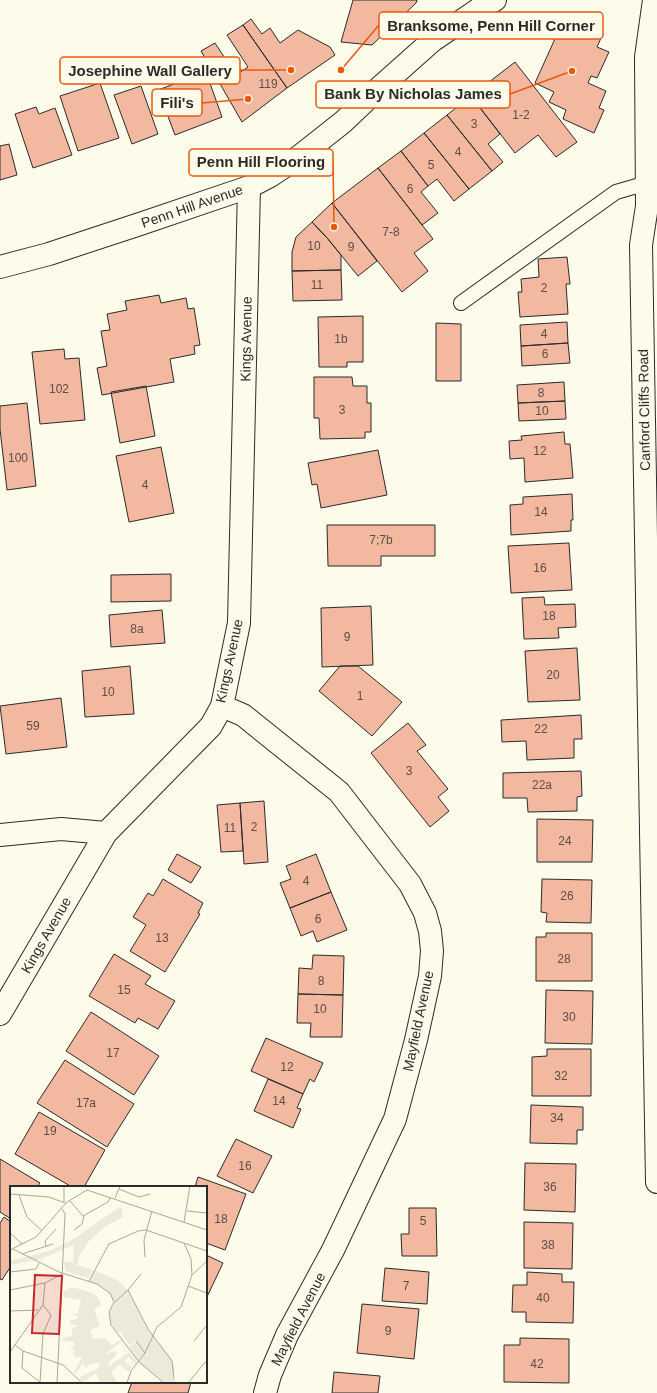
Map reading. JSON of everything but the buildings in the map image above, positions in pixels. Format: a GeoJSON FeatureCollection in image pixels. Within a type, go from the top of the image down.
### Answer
{"type":"FeatureCollection","features":[{"type":"Feature","properties":{"kind":"street","name":"Penn Hill Avenue"},"geometry":{"type":"LineString","coordinates":[[0,267],[49,254],[250,187],[270,176],[305,152],[343,122],[432,41],[495,0]]}},
{"type":"Feature","properties":{"kind":"street","name":"Canford Cliffs Road"},"geometry":{"type":"LineString","coordinates":[[654,0],[646,57],[647,206],[641,245],[657,1182]]}},
{"type":"Feature","properties":{"kind":"street","name":"Kings Avenue"},"geometry":{"type":"LineString","coordinates":[[0,1014],[106,833],[211,726],[222,706],[239,623],[250,187]]}},
{"type":"Feature","properties":{"kind":"street","name":"Mayfield Avenue"},"geometry":{"type":"LineString","coordinates":[[222,706],[243,715],[339,792],[410,884],[425,913],[430,931],[432,951],[428,983],[416,1040],[395,1119],[333,1250],[287,1335],[270,1375],[265,1393]]}},
{"type":"Feature","properties":{"kind":"street"},"geometry":{"type":"LineString","coordinates":[[0,835],[61,828],[106,833]]}},
{"type":"Feature","properties":{"kind":"lane"},"geometry":{"type":"LineString","coordinates":[[460,303],[616,192],[647,183]]}},
{"type":"Feature","properties":{"kind":"place","name":"Josephine Wall Gallery"},"geometry":{"type":"Point","coordinates":[291,70]}},
{"type":"Feature","properties":{"kind":"place","name":"Branksome, Penn Hill Corner"},"geometry":{"type":"Point","coordinates":[341,70]}},
{"type":"Feature","properties":{"kind":"place","name":"Bank By Nicholas James"},"geometry":{"type":"Point","coordinates":[572,71]}},
{"type":"Feature","properties":{"kind":"place","name":"Fili's"},"geometry":{"type":"Point","coordinates":[248,99]}},
{"type":"Feature","properties":{"kind":"place","name":"Penn Hill Flooring"},"geometry":{"type":"Point","coordinates":[334,227]}}]}
